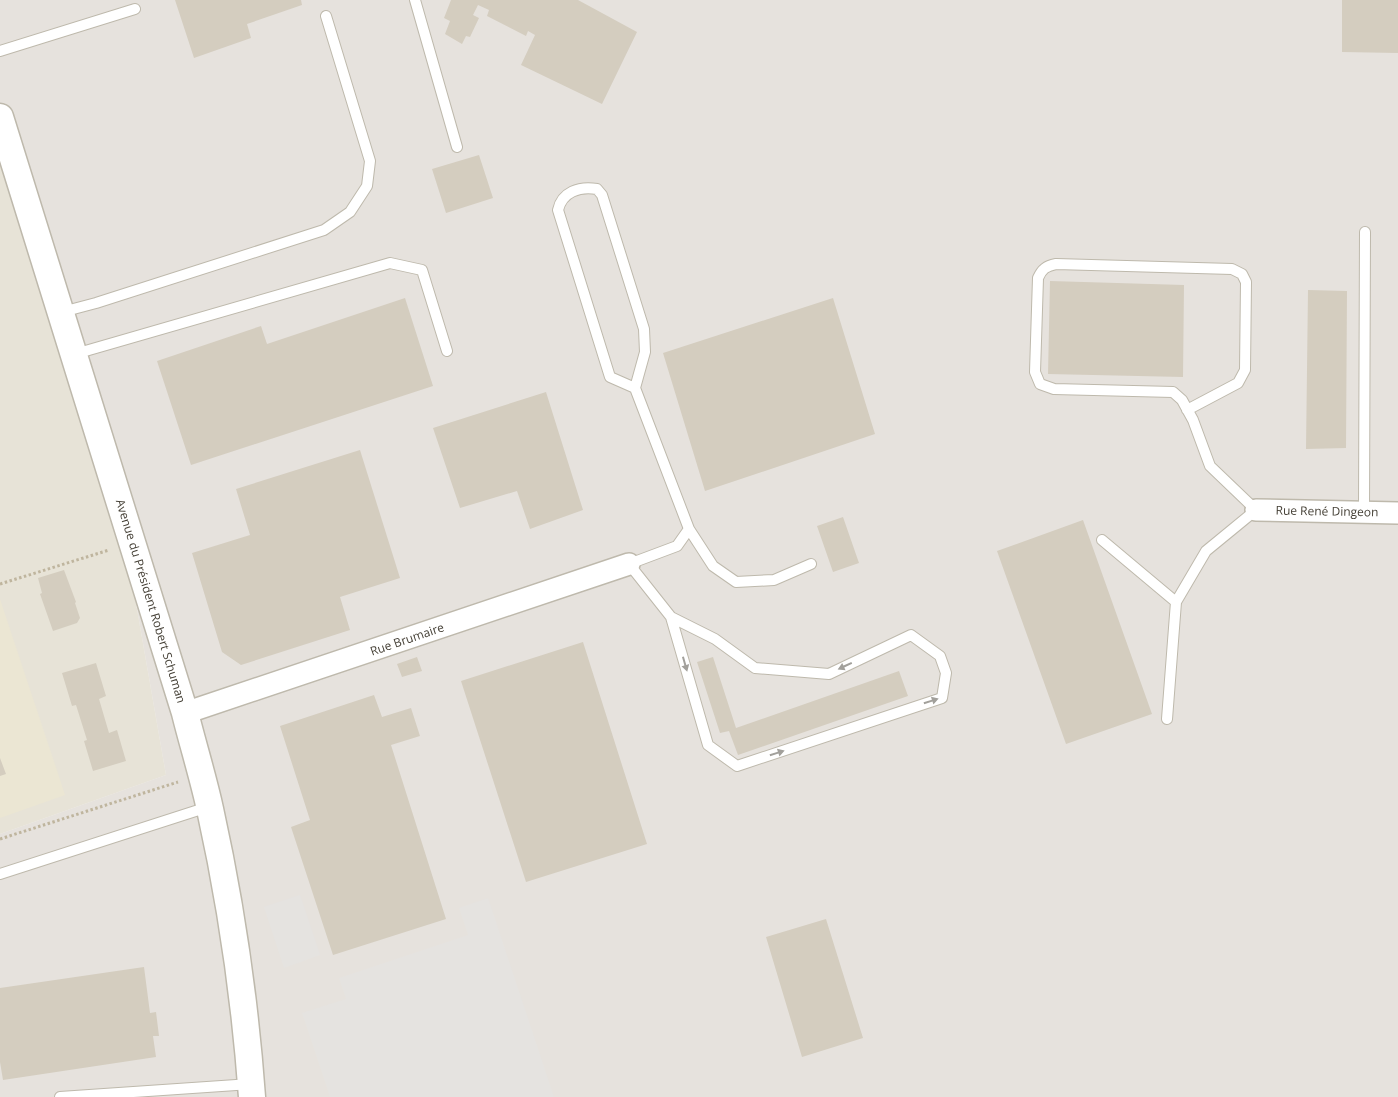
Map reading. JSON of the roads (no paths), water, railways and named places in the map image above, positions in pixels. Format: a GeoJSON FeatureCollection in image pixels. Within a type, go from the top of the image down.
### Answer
{"type":"FeatureCollection","features":[{"type":"Feature","properties":{"kind":"street","name":"Avenue du Président Robert Schuman"},"geometry":{"type":"LineString","coordinates":[[0,117],[185,713],[199,810],[224,876],[244,1004],[252,1090]]}},
{"type":"Feature","properties":{"kind":"street","name":"Rue René Dingeon"},"geometry":{"type":"LineString","coordinates":[[1256,510],[1398,512]]}},
{"type":"Feature","properties":{"kind":"street","name":"Rue Brumaire"},"geometry":{"type":"LineString","coordinates":[[185,713],[629,564]]}},
{"type":"Feature","properties":{"kind":"lane"},"geometry":{"type":"LineString","coordinates":[[415,0],[457,147]]}},
{"type":"Feature","properties":{"kind":"lane"},"geometry":{"type":"LineString","coordinates":[[0,51],[135,9]]}},
{"type":"Feature","properties":{"kind":"lane"},"geometry":{"type":"LineString","coordinates":[[61,313],[96,304],[324,230],[350,212],[366,186],[370,162],[326,16]]}},
{"type":"Feature","properties":{"kind":"lane"},"geometry":{"type":"LineString","coordinates":[[635,388],[610,377],[558,210],[560,200],[568,193],[590,188],[597,189],[602,195],[644,329],[645,352],[635,388],[689,528],[713,566],[736,582],[774,580],[812,564]]}},
{"type":"Feature","properties":{"kind":"lane"},"geometry":{"type":"LineString","coordinates":[[1364,512],[1365,232]]}},
{"type":"Feature","properties":{"kind":"lane"},"geometry":{"type":"LineString","coordinates":[[74,354],[390,263],[422,270],[447,351]]}},
{"type":"Feature","properties":{"kind":"lane"},"geometry":{"type":"LineString","coordinates":[[1167,718],[1176,602],[1206,551],[1256,510],[1210,466],[1193,420],[1187,410],[1182,400],[1173,392],[1054,389],[1040,384],[1035,372],[1038,278],[1041,270],[1056,264],[1232,269],[1242,274],[1246,282],[1245,370],[1238,382],[1187,410]]}},
{"type":"Feature","properties":{"kind":"lane"},"geometry":{"type":"LineString","coordinates":[[671,617],[715,639],[755,668],[829,674],[911,636],[940,656],[946,673],[942,698],[737,766],[708,745],[671,617],[629,564],[677,546],[689,528]]}},
{"type":"Feature","properties":{"kind":"lane"},"geometry":{"type":"LineString","coordinates":[[1102,540],[1176,602]]}},
{"type":"Feature","properties":{"kind":"lane"},"geometry":{"type":"LineString","coordinates":[[0,874],[199,810]]}},
{"type":"Feature","properties":{"kind":"lane"},"geometry":{"type":"LineString","coordinates":[[60,1097],[252,1090]]}}]}
